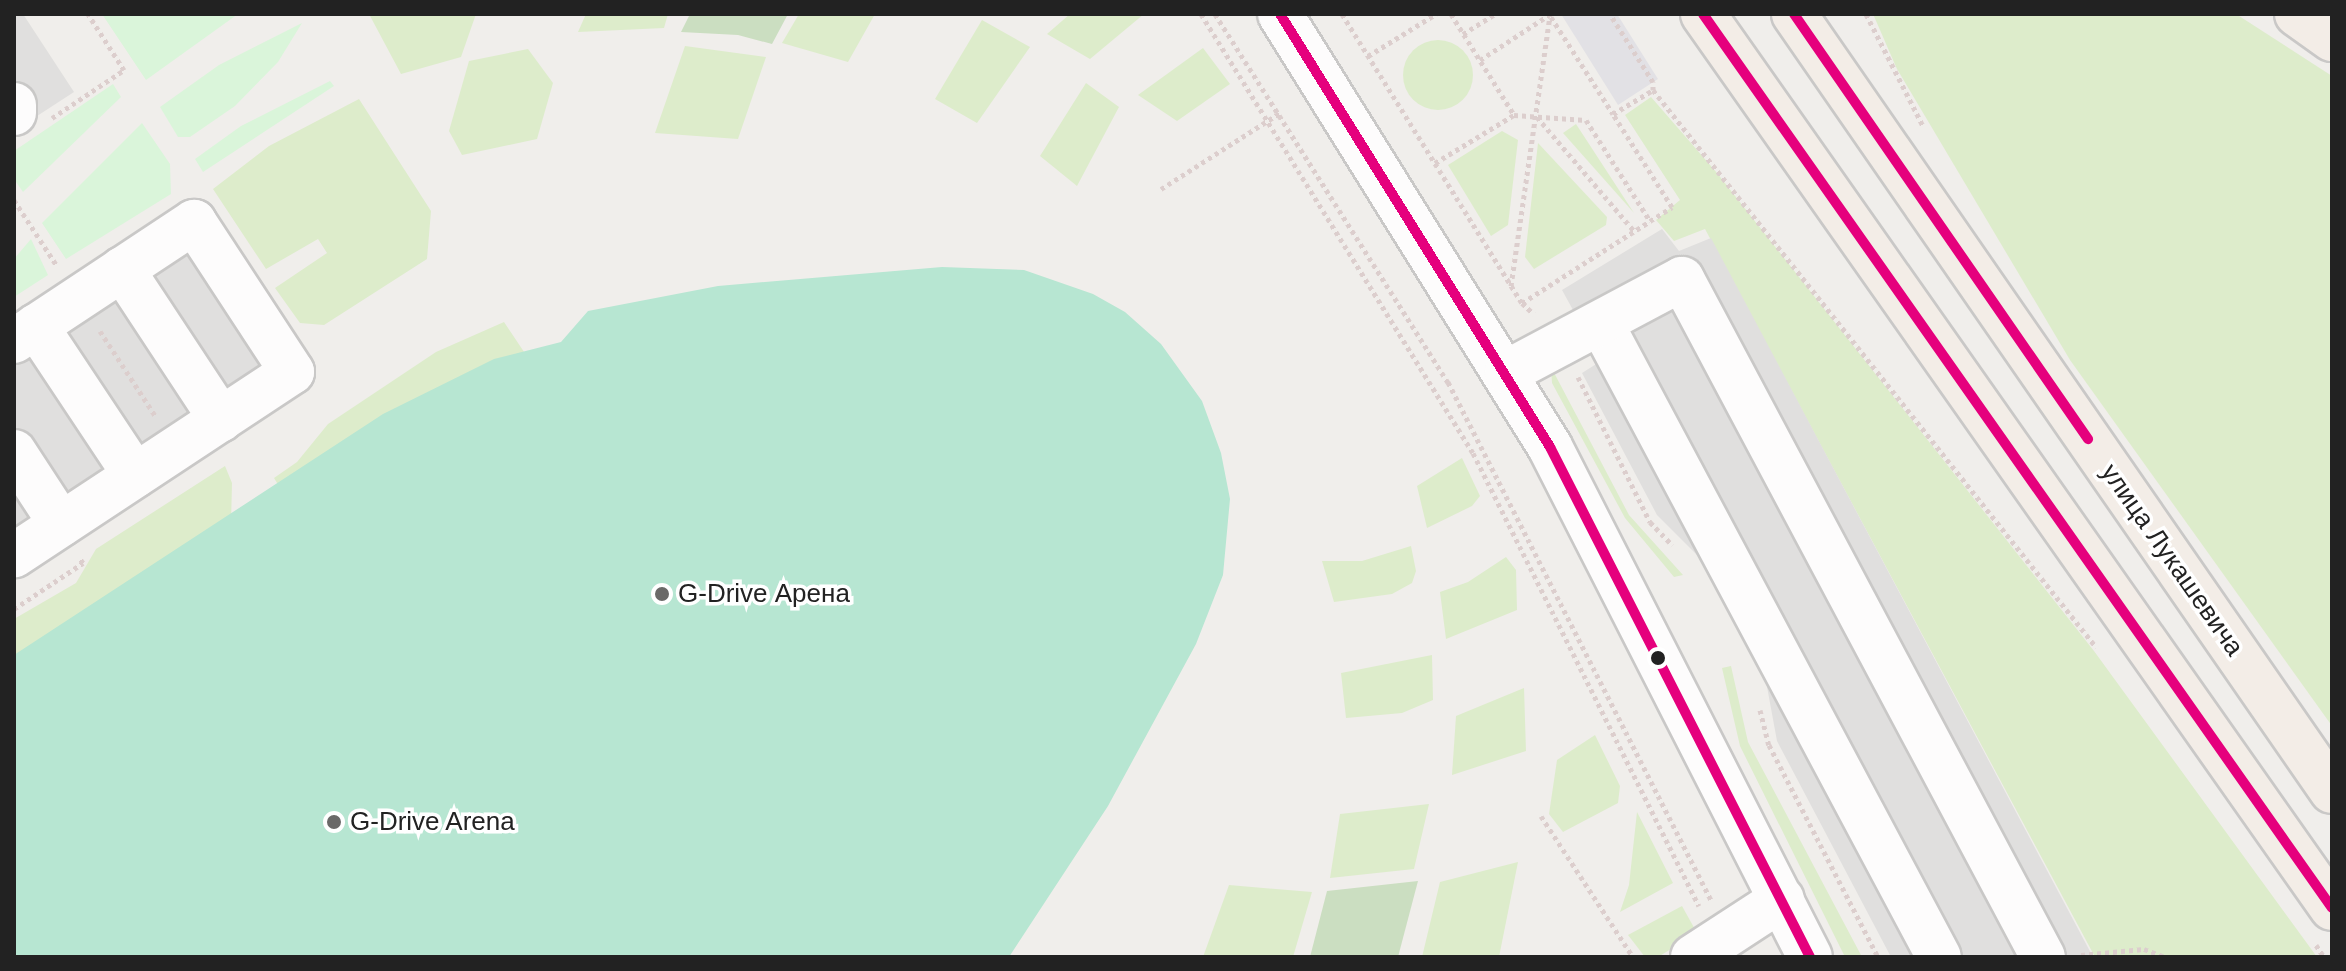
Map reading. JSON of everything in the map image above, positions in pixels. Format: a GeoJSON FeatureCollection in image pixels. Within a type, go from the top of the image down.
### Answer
{"type":"FeatureCollection","features":[{"type":"Feature","properties":{"kind":"main road"},"geometry":{"type":"LineString","coordinates":[[1703,14],[2319,920]]}},
{"type":"Feature","properties":{"kind":"main road","name":"улица Лукашевича"},"geometry":{"type":"LineString","coordinates":[[1794,14],[2332,791]]}},
{"type":"Feature","properties":{"kind":"main road"},"geometry":{"type":"LineString","coordinates":[[2297,14],[2332,39]]}},
{"type":"Feature","properties":{"kind":"street"},"geometry":{"type":"LineString","coordinates":[[1280,14],[1507,372],[1633,601],[1810,957]]}},
{"type":"Feature","properties":{"kind":"street"},"geometry":{"type":"LineString","coordinates":[[14,555],[292,372],[194,222],[25,333],[135,475]]}},
{"type":"Feature","properties":{"kind":"street"},"geometry":{"type":"LineString","coordinates":[[122,269],[221,419]]}},
{"type":"Feature","properties":{"kind":"street"},"geometry":{"type":"LineString","coordinates":[[1507,372],[1682,279],[2058,956]]}},
{"type":"Feature","properties":{"kind":"street"},"geometry":{"type":"LineString","coordinates":[[1588,330],[1939,957]]}},
{"type":"Feature","properties":{"kind":"street"},"geometry":{"type":"LineString","coordinates":[[14,452],[61,524]]}},
{"type":"Feature","properties":{"kind":"street"},"geometry":{"type":"LineString","coordinates":[[1712,940],[1785,906]]}},
{"type":"Feature","properties":{"kind":"path"},"geometry":{"type":"LineString","coordinates":[[22,115],[124,70],[88,14]]}},
{"type":"Feature","properties":{"kind":"path"},"geometry":{"type":"LineString","coordinates":[[1201,14],[1270,119],[1473,453],[1712,940]]}},
{"type":"Feature","properties":{"kind":"path"},"geometry":{"type":"LineString","coordinates":[[1215,14],[1280,113],[1485,447],[1712,940]]}},
{"type":"Feature","properties":{"kind":"path"},"geometry":{"type":"LineString","coordinates":[[1342,14],[1528,313],[1563,316],[1588,330],[1588,359],[1577,371],[1578,384],[1650,522],[1681,554]]}},
{"type":"Feature","properties":{"kind":"path"},"geometry":{"type":"LineString","coordinates":[[1368,56],[1436,14]]}},
{"type":"Feature","properties":{"kind":"path"},"geometry":{"type":"LineString","coordinates":[[1451,14],[1514,115]]}},
{"type":"Feature","properties":{"kind":"path"},"geometry":{"type":"LineString","coordinates":[[1463,34],[1495,14]]}},
{"type":"Feature","properties":{"kind":"path"},"geometry":{"type":"LineString","coordinates":[[1480,60],[1550,14]]}},
{"type":"Feature","properties":{"kind":"path"},"geometry":{"type":"LineString","coordinates":[[1522,303],[1672,207],[1550,14]]}},
{"type":"Feature","properties":{"kind":"path"},"geometry":{"type":"LineString","coordinates":[[1511,286],[1550,14]]}},
{"type":"Feature","properties":{"kind":"path"},"geometry":{"type":"LineString","coordinates":[[1610,14],[1653,90],[2105,658]]}},
{"type":"Feature","properties":{"kind":"path"},"geometry":{"type":"LineString","coordinates":[[1613,114],[1653,90]]}},
{"type":"Feature","properties":{"kind":"path"},"geometry":{"type":"LineString","coordinates":[[1161,189],[1280,113]]}},
{"type":"Feature","properties":{"kind":"path"},"geometry":{"type":"LineString","coordinates":[[1435,163],[1514,115],[1586,120],[1650,221]]}},
{"type":"Feature","properties":{"kind":"path"},"geometry":{"type":"LineString","coordinates":[[1536,116],[1634,231]]}},
{"type":"Feature","properties":{"kind":"path"},"geometry":{"type":"LineString","coordinates":[[14,200],[177,448]]}},
{"type":"Feature","properties":{"kind":"path"},"geometry":{"type":"LineString","coordinates":[[1759,705],[1769,745],[1878,957]]}},
{"type":"Feature","properties":{"kind":"path"},"geometry":{"type":"LineString","coordinates":[[1541,816],[1633,957]]}},
{"type":"Feature","properties":{"kind":"path"},"geometry":{"type":"LineString","coordinates":[[2319,920],[2324,957]]}},
{"type":"Feature","properties":{"kind":"path"},"geometry":{"type":"LineString","coordinates":[[2058,956],[2144,949],[2165,957]]}},
{"type":"Feature","properties":{"kind":"green space"},"geometry":{"type":"Polygon","coordinates":[[[102,14],[238,14],[146,80],[102,14]]]}},
{"type":"Feature","properties":{"kind":"green space"},"geometry":{"type":"Polygon","coordinates":[[[369,14],[476,14],[461,57],[401,74],[369,14]]]}},
{"type":"Feature","properties":{"kind":"green space"},"geometry":{"type":"Polygon","coordinates":[[[586,14],[668,14],[664,28],[578,32],[586,14]]]}},
{"type":"Feature","properties":{"kind":"green space"},"geometry":{"type":"Polygon","coordinates":[[[690,14],[788,14],[772,44],[738,35],[681,32],[690,14]]]}},
{"type":"Feature","properties":{"kind":"green space"},"geometry":{"type":"Polygon","coordinates":[[[799,14],[875,14],[848,62],[782,43],[799,14]]]}},
{"type":"Feature","properties":{"kind":"green space"},"geometry":{"type":"Polygon","coordinates":[[[1070,14],[1144,14],[1090,59],[1047,34],[1070,14]]]}},
{"type":"Feature","properties":{"kind":"green space"},"geometry":{"type":"Polygon","coordinates":[[[1873,14],[2236,14],[2332,76],[2332,726],[2070,360],[1897,69],[1873,14]]]}},
{"type":"Feature","properties":{"kind":"green space"},"geometry":{"type":"Polygon","coordinates":[[[982,20],[1030,47],[977,123],[935,99],[982,20]]]}},
{"type":"Feature","properties":{"kind":"green space"},"geometry":{"type":"Polygon","coordinates":[[[302,23],[278,62],[235,106],[190,137],[178,137],[160,107],[219,65],[302,23]]]}},
{"type":"Feature","properties":{"kind":"green space"},"geometry":{"type":"Polygon","coordinates":[[[1438,40],[1463,50],[1473,75],[1463,100],[1438,110],[1413,100],[1403,75],[1413,50],[1438,40]]]}},
{"type":"Feature","properties":{"kind":"green space"},"geometry":{"type":"Polygon","coordinates":[[[685,46],[766,57],[738,139],[655,133],[685,46]]]}},
{"type":"Feature","properties":{"kind":"green space"},"geometry":{"type":"Polygon","coordinates":[[[1203,48],[1230,84],[1177,121],[1138,95],[1203,48]]]}},
{"type":"Feature","properties":{"kind":"green space"},"geometry":{"type":"Polygon","coordinates":[[[528,49],[553,83],[537,139],[462,155],[449,131],[469,61],[528,49]]]}},
{"type":"Feature","properties":{"kind":"green space"},"geometry":{"type":"Polygon","coordinates":[[[330,81],[334,86],[203,172],[195,159],[241,126],[330,81]]]}},
{"type":"Feature","properties":{"kind":"green space"},"geometry":{"type":"Polygon","coordinates":[[[1086,83],[1119,107],[1077,186],[1040,156],[1086,83]]]}},
{"type":"Feature","properties":{"kind":"green space"},"geometry":{"type":"Polygon","coordinates":[[[113,84],[121,97],[23,192],[14,179],[14,151],[113,84]]]}},
{"type":"Feature","properties":{"kind":"green space"},"geometry":{"type":"Polygon","coordinates":[[[1651,97],[1717,173],[2094,651],[2317,957],[2095,957],[1705,229],[1674,241],[1656,220],[1680,200],[1625,115],[1651,97]]]}},
{"type":"Feature","properties":{"kind":"green space"},"geometry":{"type":"Polygon","coordinates":[[[359,99],[431,211],[427,259],[324,325],[300,323],[275,288],[327,253],[318,239],[266,269],[213,189],[269,146],[359,99]]]}},
{"type":"Feature","properties":{"kind":"green space"},"geometry":{"type":"Polygon","coordinates":[[[142,123],[170,164],[171,194],[66,259],[42,223],[142,123]]]}},
{"type":"Feature","properties":{"kind":"green space"},"geometry":{"type":"Polygon","coordinates":[[[1576,124],[1634,213],[1563,133],[1576,124]]]}},
{"type":"Feature","properties":{"kind":"green space"},"geometry":{"type":"Polygon","coordinates":[[[1502,131],[1518,140],[1508,225],[1491,236],[1448,165],[1502,131]]]}},
{"type":"Feature","properties":{"kind":"green space"},"geometry":{"type":"Polygon","coordinates":[[[1538,143],[1607,217],[1606,225],[1534,269],[1525,257],[1538,143]]]}},
{"type":"Feature","properties":{"kind":"green space"},"geometry":{"type":"Polygon","coordinates":[[[31,239],[48,275],[14,297],[14,259],[31,239]]]}},
{"type":"Feature","properties":{"kind":"green space","name":"G-Drive Арена"},"geometry":{"type":"Polygon","coordinates":[[[942,267],[1024,270],[1093,294],[1125,312],[1161,344],[1202,401],[1221,453],[1230,499],[1223,575],[1196,644],[1108,806],[1009,957],[14,957],[14,655],[383,414],[494,359],[561,342],[588,311],[718,286],[942,267]]]}},
{"type":"Feature","properties":{"kind":"green space"},"geometry":{"type":"Polygon","coordinates":[[[504,322],[567,416],[293,509],[274,478],[297,462],[328,424],[436,352],[504,322]]]}},
{"type":"Feature","properties":{"kind":"green space"},"geometry":{"type":"Polygon","coordinates":[[[1551,367],[1629,515],[1683,575],[1674,577],[1625,518],[1552,383],[1551,367]]]}},
{"type":"Feature","properties":{"kind":"green space"},"geometry":{"type":"Polygon","coordinates":[[[1462,458],[1480,496],[1472,506],[1427,528],[1417,486],[1462,458]]]}},
{"type":"Feature","properties":{"kind":"green space"},"geometry":{"type":"Polygon","coordinates":[[[225,466],[232,483],[231,524],[14,662],[14,619],[76,583],[96,549],[225,466]]]}},
{"type":"Feature","properties":{"kind":"green space"},"geometry":{"type":"Polygon","coordinates":[[[1411,546],[1416,571],[1412,583],[1392,594],[1334,602],[1322,561],[1362,561],[1411,546]]]}},
{"type":"Feature","properties":{"kind":"green space"},"geometry":{"type":"Polygon","coordinates":[[[1506,557],[1516,570],[1517,610],[1446,639],[1440,592],[1468,582],[1506,557]]]}},
{"type":"Feature","properties":{"kind":"green space"},"geometry":{"type":"Polygon","coordinates":[[[1432,655],[1433,700],[1402,713],[1346,718],[1341,673],[1432,655]]]}},
{"type":"Feature","properties":{"kind":"green space"},"geometry":{"type":"Polygon","coordinates":[[[1731,666],[1748,742],[1862,957],[1845,957],[1740,746],[1722,668],[1731,666]]]}},
{"type":"Feature","properties":{"kind":"green space"},"geometry":{"type":"Polygon","coordinates":[[[1524,688],[1526,751],[1452,775],[1456,716],[1524,688]]]}},
{"type":"Feature","properties":{"kind":"green space"},"geometry":{"type":"Polygon","coordinates":[[[1595,735],[1620,786],[1618,803],[1563,832],[1549,814],[1557,760],[1595,735]]]}},
{"type":"Feature","properties":{"kind":"green space"},"geometry":{"type":"Polygon","coordinates":[[[1429,804],[1414,869],[1330,878],[1340,814],[1429,804]]]}},
{"type":"Feature","properties":{"kind":"green space"},"geometry":{"type":"Polygon","coordinates":[[[1637,812],[1673,883],[1620,912],[1629,885],[1637,812]]]}},
{"type":"Feature","properties":{"kind":"green space"},"geometry":{"type":"Polygon","coordinates":[[[1518,862],[1499,957],[1422,957],[1440,882],[1518,862]]]}},
{"type":"Feature","properties":{"kind":"green space"},"geometry":{"type":"Polygon","coordinates":[[[1418,881],[1398,957],[1310,957],[1327,891],[1418,881]]]}},
{"type":"Feature","properties":{"kind":"green space"},"geometry":{"type":"Polygon","coordinates":[[[1229,885],[1312,892],[1293,957],[1203,957],[1229,885]]]}},
{"type":"Feature","properties":{"kind":"green space"},"geometry":{"type":"Polygon","coordinates":[[[1682,906],[1697,933],[1658,957],[1645,957],[1628,935],[1682,906]]]}},
{"type":"Feature","properties":{"kind":"shaded area"},"geometry":{"type":"Polygon","coordinates":[[[14,14],[23,14],[74,92],[14,131],[14,14]]]}},
{"type":"Feature","properties":{"kind":"shaded area"},"geometry":{"type":"Polygon","coordinates":[[[1561,14],[1617,14],[1658,79],[1618,105],[1561,14]]]}},
{"type":"Feature","properties":{"kind":"shaded area"},"geometry":{"type":"Polygon","coordinates":[[[198,205],[312,379],[14,575],[14,326],[198,205]]]}},
{"type":"Feature","properties":{"kind":"shaded area"},"geometry":{"type":"Polygon","coordinates":[[[1662,229],[1679,251],[1711,238],[2093,957],[1891,957],[1777,741],[1763,665],[1713,571],[1657,515],[1582,373],[1601,361],[1562,290],[1662,229]]]}},
{"type":"Feature","properties":{"kind":"transit line"},"geometry":{"type":"LineString","coordinates":[[1280,14],[1550,447],[1810,957]]}},
{"type":"Feature","properties":{"kind":"transit line"},"geometry":{"type":"LineString","coordinates":[[1703,14],[2332,908]]}},
{"type":"Feature","properties":{"kind":"transit line"},"geometry":{"type":"LineString","coordinates":[[1794,14],[2088,439]]}},
{"type":"Feature","properties":{"kind":"place","name":"G-Drive Арена"},"geometry":{"type":"Point","coordinates":[662,594]}},
{"type":"Feature","properties":{"kind":"place","name":"G-Drive Arena"},"geometry":{"type":"Point","coordinates":[334,822]}}]}
